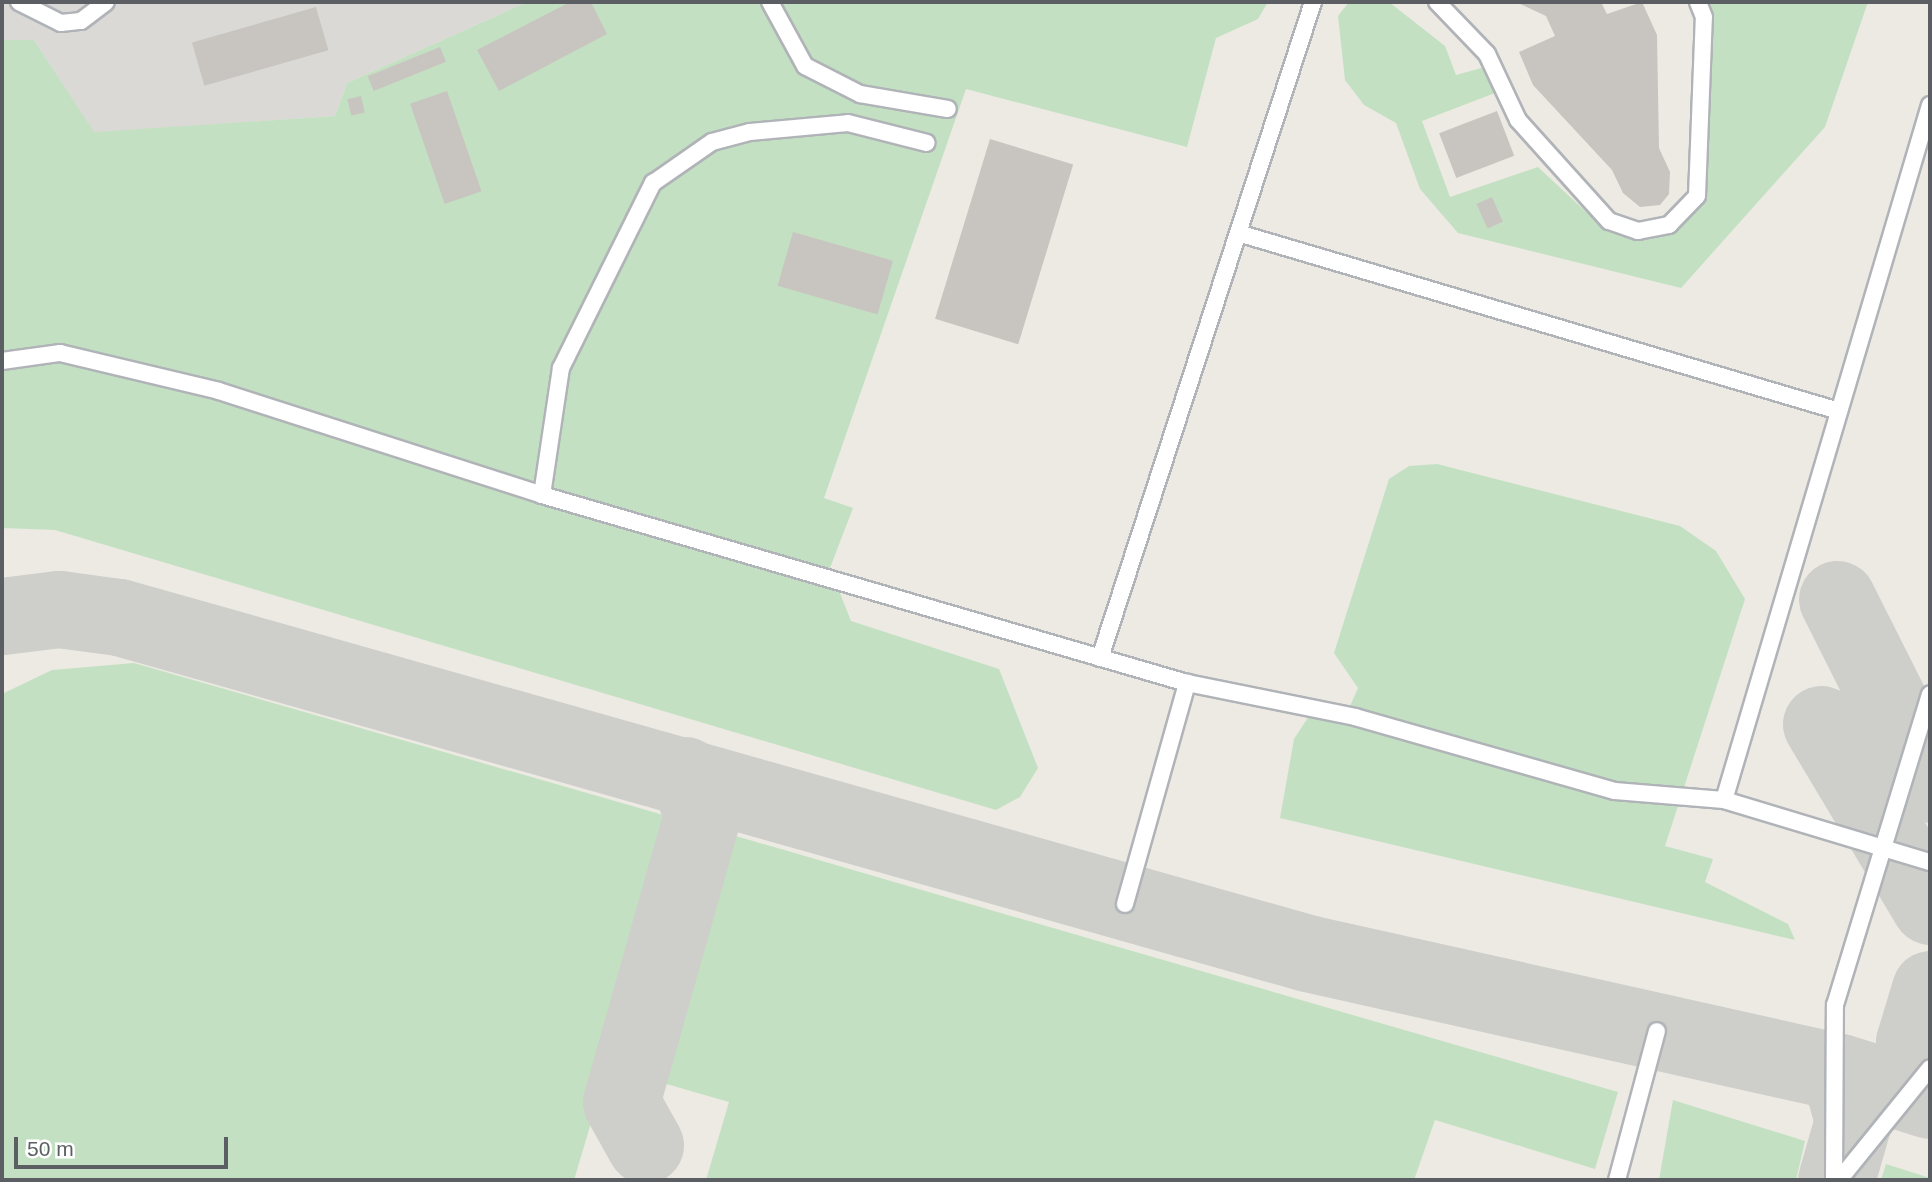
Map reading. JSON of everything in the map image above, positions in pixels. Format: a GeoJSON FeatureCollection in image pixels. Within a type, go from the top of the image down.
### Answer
{"type":"FeatureCollection","features":[{"type":"Feature","properties":{"kind":"lane"},"geometry":{"type":"LineString","coordinates":[[19,2],[61,23],[81,21],[106,2]]}},
{"type":"Feature","properties":{"kind":"lane"},"geometry":{"type":"LineString","coordinates":[[770,2],[806,66],[860,94],[948,108]]}},
{"type":"Feature","properties":{"kind":"lane"},"geometry":{"type":"LineString","coordinates":[[1100,658],[1313,2]]}},
{"type":"Feature","properties":{"kind":"lane"},"geometry":{"type":"LineString","coordinates":[[1437,2],[1487,54],[1518,120],[1609,221],[1637,231],[1669,225],[1697,196],[1704,17],[1698,2]]}},
{"type":"Feature","properties":{"kind":"lane"},"geometry":{"type":"LineString","coordinates":[[1724,800],[1930,104]]}},
{"type":"Feature","properties":{"kind":"lane"},"geometry":{"type":"LineString","coordinates":[[542,495],[561,368],[653,183],[712,142],[750,132],[848,123],[927,142]]}},
{"type":"Feature","properties":{"kind":"lane"},"geometry":{"type":"LineString","coordinates":[[1238,233],[1839,411]]}},
{"type":"Feature","properties":{"kind":"lane"},"geometry":{"type":"LineString","coordinates":[[2,361],[60,353],[206,388],[542,495],[1187,683],[1355,717],[1615,791],[1724,800],[1883,852],[1930,862]]}},
{"type":"Feature","properties":{"kind":"lane"},"geometry":{"type":"LineString","coordinates":[[1125,904],[1187,683]]}},
{"type":"Feature","properties":{"kind":"lane"},"geometry":{"type":"LineString","coordinates":[[1837,1180],[1835,1005],[1930,694]]}},
{"type":"Feature","properties":{"kind":"lane"},"geometry":{"type":"LineString","coordinates":[[1617,1180],[1657,1031]]}},
{"type":"Feature","properties":{"kind":"lane"},"geometry":{"type":"LineString","coordinates":[[1837,1180],[1930,1068]]}},
{"type":"Feature","properties":{"kind":"shaded area"},"geometry":{"type":"Polygon","coordinates":[[[2,2],[527,2],[347,83],[335,116],[94,133],[34,40],[2,40],[2,2]]]}},
{"type":"Feature","properties":{"kind":"green space"},"geometry":{"type":"Polygon","coordinates":[[[527,2],[1268,2],[1258,19],[1216,38],[1187,147],[966,89],[824,498],[853,508],[830,568],[851,621],[999,669],[1038,768],[1020,797],[996,810],[55,530],[2,528],[2,40],[34,40],[94,132],[335,116],[347,83],[527,2]]]}},
{"type":"Feature","properties":{"kind":"green space"},"geometry":{"type":"Polygon","coordinates":[[[1349,2],[1389,2],[1445,46],[1456,75],[1485,67],[1495,93],[1422,121],[1450,197],[1538,167],[1599,224],[1631,238],[1672,226],[1697,196],[1713,26],[1709,2],[1868,2],[1825,127],[1681,288],[1458,233],[1420,189],[1396,123],[1364,105],[1345,80],[1338,16],[1349,2]]]}},
{"type":"Feature","properties":{"kind":"green space"},"geometry":{"type":"Polygon","coordinates":[[[1437,464],[1680,526],[1716,551],[1745,599],[1665,846],[1713,859],[1705,882],[1788,924],[1795,940],[1280,818],[1294,739],[1309,716],[1347,713],[1358,688],[1334,653],[1389,479],[1409,466],[1437,464]]]}},
{"type":"Feature","properties":{"kind":"green space"},"geometry":{"type":"Polygon","coordinates":[[[134,663],[681,820],[574,1180],[2,1180],[2,694],[52,670],[134,663]]]}},
{"type":"Feature","properties":{"kind":"green space"},"geometry":{"type":"Polygon","coordinates":[[[722,832],[1618,1092],[1595,1169],[1435,1120],[1414,1180],[706,1180],[729,1102],[649,1079],[722,832]]]}},
{"type":"Feature","properties":{"kind":"green space"},"geometry":{"type":"Polygon","coordinates":[[[1673,1100],[1805,1141],[1796,1180],[1659,1180],[1673,1100]]]}},
{"type":"Feature","properties":{"kind":"green space"},"geometry":{"type":"Polygon","coordinates":[[[1886,1164],[1930,1178],[1930,1180],[1881,1180],[1886,1164]]]}},
{"type":"Feature","properties":{"kind":"building"},"geometry":{"type":"Polygon","coordinates":[[[570,2],[591,2],[607,34],[499,91],[477,50],[570,2]]]}},
{"type":"Feature","properties":{"kind":"building"},"geometry":{"type":"Polygon","coordinates":[[[1516,2],[1601,2],[1607,14],[1642,2],[1657,35],[1659,148],[1670,172],[1669,194],[1660,205],[1640,207],[1623,193],[1612,170],[1533,85],[1519,52],[1555,36],[1546,16],[1516,2]]]}},
{"type":"Feature","properties":{"kind":"building"},"geometry":{"type":"Polygon","coordinates":[[[316,7],[328,50],[204,86],[192,43],[316,7]]]}},
{"type":"Feature","properties":{"kind":"building"},"geometry":{"type":"Polygon","coordinates":[[[440,47],[446,62],[374,91],[368,76],[440,47]]]}},
{"type":"Feature","properties":{"kind":"building"},"geometry":{"type":"Polygon","coordinates":[[[447,91],[482,191],[445,204],[410,104],[447,91]]]}},
{"type":"Feature","properties":{"kind":"building"},"geometry":{"type":"Polygon","coordinates":[[[361,96],[365,113],[351,116],[347,99],[361,96]]]}},
{"type":"Feature","properties":{"kind":"building"},"geometry":{"type":"Polygon","coordinates":[[[1497,111],[1514,156],[1456,178],[1439,133],[1497,111]]]}},
{"type":"Feature","properties":{"kind":"building"},"geometry":{"type":"Polygon","coordinates":[[[990,139],[1073,164],[1018,344],[935,319],[990,139]]]}},
{"type":"Feature","properties":{"kind":"building"},"geometry":{"type":"Polygon","coordinates":[[[1492,197],[1503,222],[1487,229],[1476,204],[1492,197]]]}},
{"type":"Feature","properties":{"kind":"building"},"geometry":{"type":"Polygon","coordinates":[[[793,232],[893,261],[878,314],[778,286],[793,232]]]}},
{"type":"Feature","properties":{"kind":"taxiway"},"geometry":{"type":"LineString","coordinates":[[1837,599],[1930,784]]}},
{"type":"Feature","properties":{"kind":"taxiway"},"geometry":{"type":"LineString","coordinates":[[2,616],[59,609],[119,617],[1307,953],[1840,1072],[1930,1100]]}},
{"type":"Feature","properties":{"kind":"taxiway"},"geometry":{"type":"LineString","coordinates":[[1821,724],[1930,906]]}},
{"type":"Feature","properties":{"kind":"taxiway"},"geometry":{"type":"LineString","coordinates":[[645,1145],[621,1102],[703,812],[685,775]]}},
{"type":"Feature","properties":{"kind":"taxiway"},"geometry":{"type":"LineString","coordinates":[[1930,989],[1914,1042],[1930,1083]]}},
{"type":"Feature","properties":{"kind":"taxiway"},"geometry":{"type":"LineString","coordinates":[[1831,1070],[1843,1085],[1853,1121],[1836,1180]]}}]}
